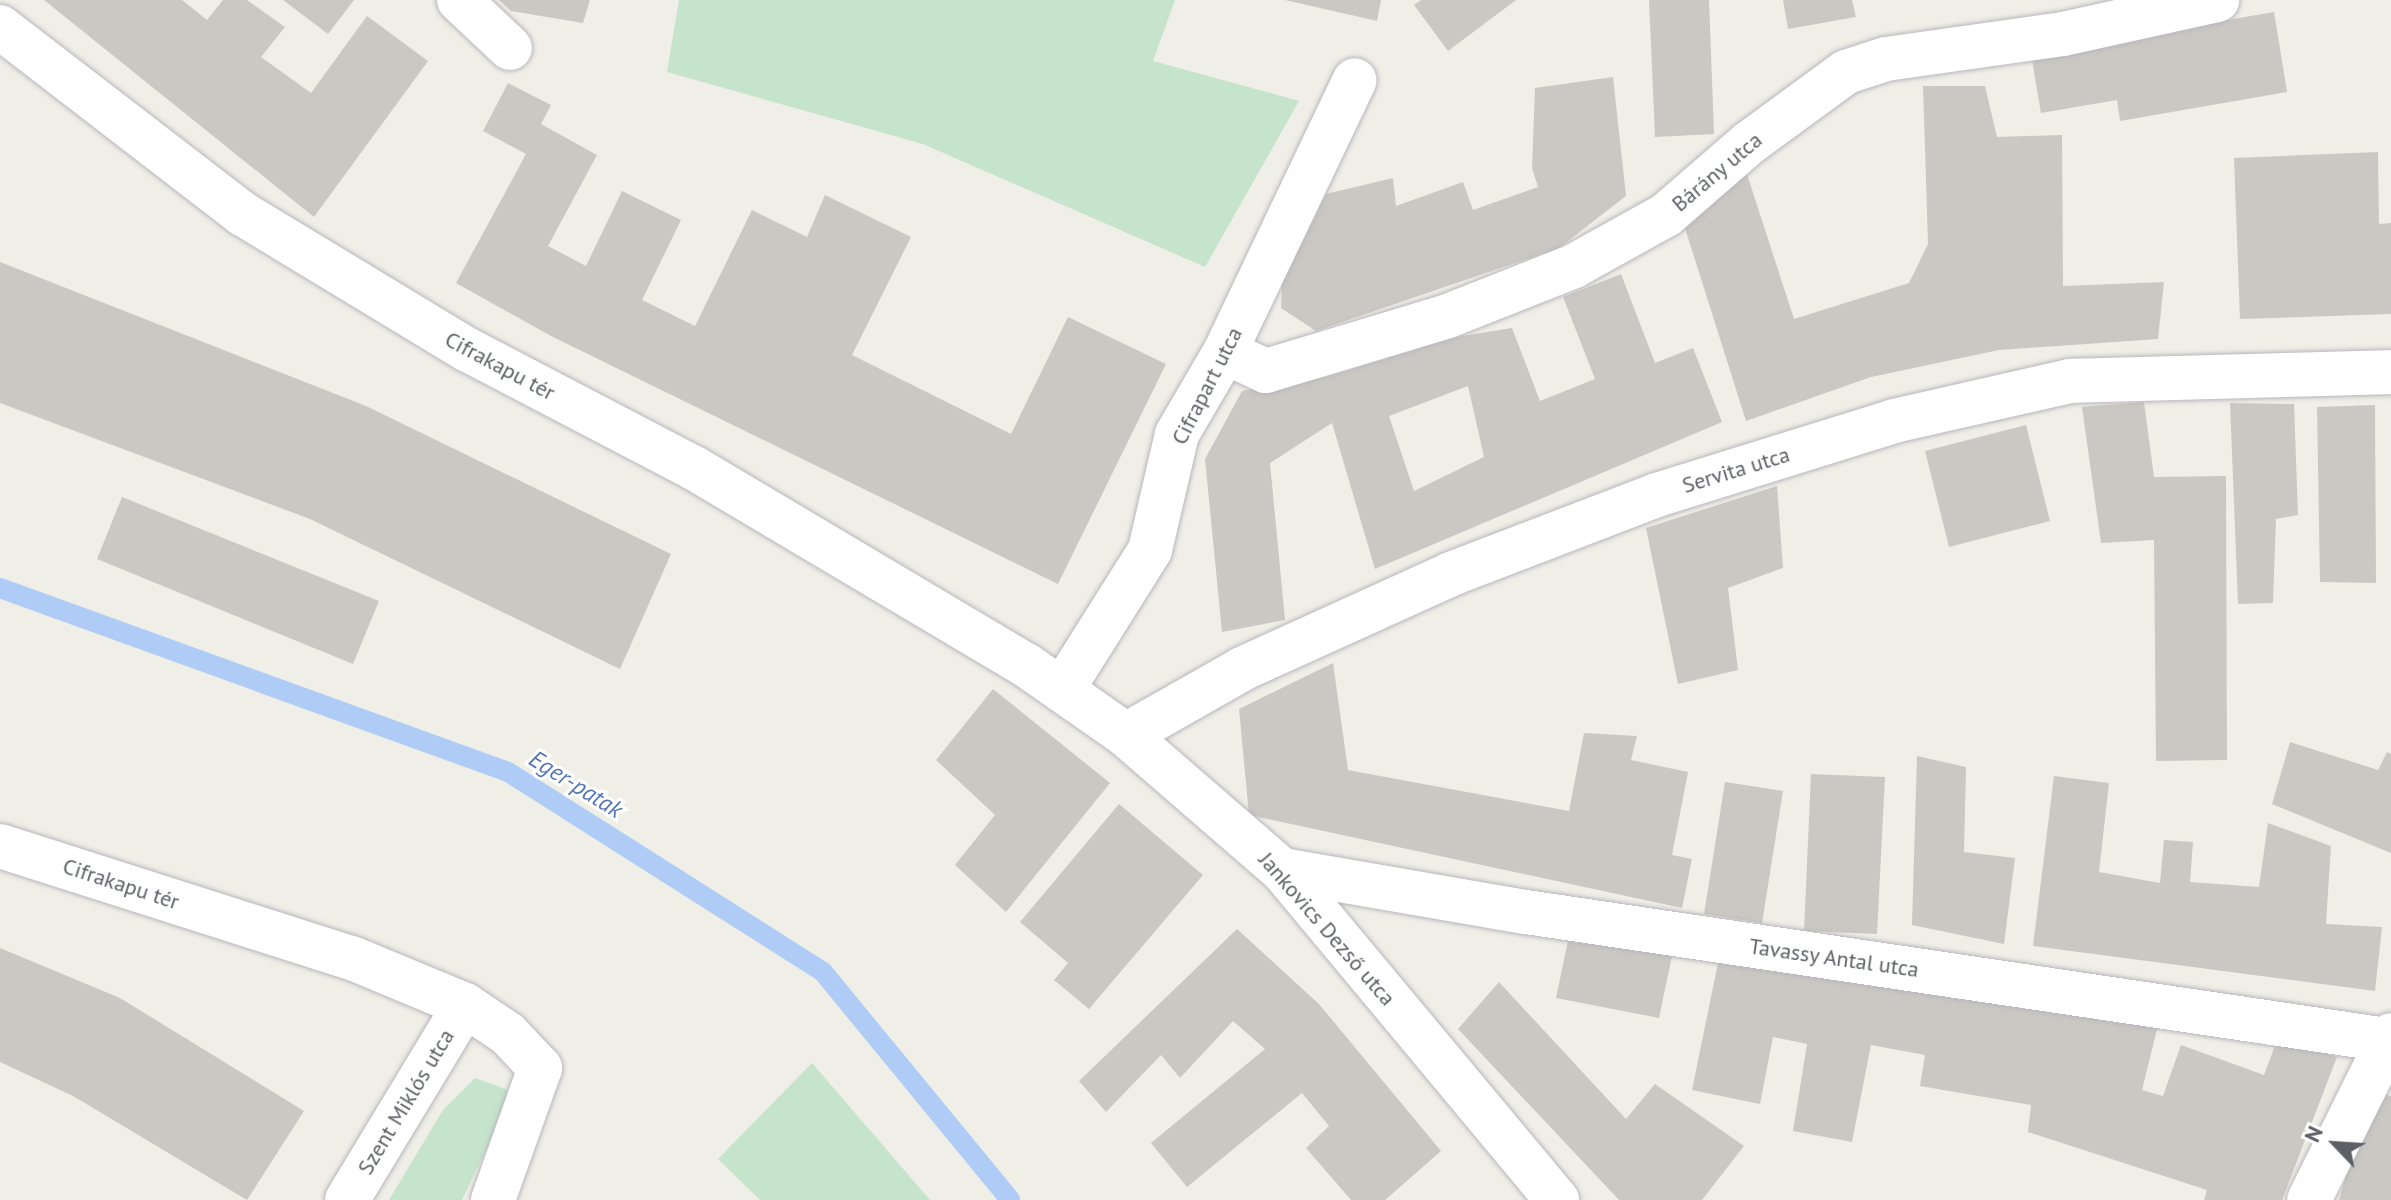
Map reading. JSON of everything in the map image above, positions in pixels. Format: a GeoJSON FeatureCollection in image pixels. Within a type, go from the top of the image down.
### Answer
{"type":"FeatureCollection","features":[{"type":"Feature","properties":{"kind":"street"},"geometry":{"type":"LineString","coordinates":[[459,0],[510,48]]}},
{"type":"Feature","properties":{"kind":"street","name":"Bárány utca"},"geometry":{"type":"LineString","coordinates":[[1225,352],[1266,371],[1448,316],[1574,266],[1666,215],[1846,72],[1886,59],[2063,34],[2217,0]]}},
{"type":"Feature","properties":{"kind":"street","name":"Cifrakapu tér"},"geometry":{"type":"LineString","coordinates":[[0,27],[243,214],[468,350],[694,468],[1026,665]]}},
{"type":"Feature","properties":{"kind":"street","name":"Cifrapart utca"},"geometry":{"type":"LineString","coordinates":[[1062,690],[1150,550],[1177,434],[1225,352],[1355,80]]}},
{"type":"Feature","properties":{"kind":"street","name":"Servita utca"},"geometry":{"type":"LineString","coordinates":[[1126,735],[1242,669],[1451,574],[1657,495],[1894,421],[2070,381],[2391,372]]}},
{"type":"Feature","properties":{"kind":"street","name":"Jankovics Dezső utca"},"geometry":{"type":"LineString","coordinates":[[1026,665],[1126,735],[1282,870],[1557,1200]]}},
{"type":"Feature","properties":{"kind":"street","name":"Cifrakapu tér"},"geometry":{"type":"LineString","coordinates":[[0,846],[352,958],[465,1005],[508,1034],[540,1068],[493,1200]]}},
{"type":"Feature","properties":{"kind":"street","name":"Tavassy Antal utca"},"geometry":{"type":"LineString","coordinates":[[1282,870],[1526,912],[2389,1037]]}},
{"type":"Feature","properties":{"kind":"street","name":"Szent Miklós utca"},"geometry":{"type":"LineString","coordinates":[[347,1200],[465,1005]]}},
{"type":"Feature","properties":{"kind":"street"},"geometry":{"type":"LineString","coordinates":[[2309,1200],[2389,1037]]}},
{"type":"Feature","properties":{"kind":"green space"},"geometry":{"type":"Polygon","coordinates":[[[679,0],[1175,0],[1153,61],[1299,101],[1205,267],[923,144],[667,72],[679,0]]]}},
{"type":"Feature","properties":{"kind":"green space"},"geometry":{"type":"Polygon","coordinates":[[[812,1063],[930,1200],[760,1200],[718,1159],[812,1063]]]}},
{"type":"Feature","properties":{"kind":"green space"},"geometry":{"type":"Polygon","coordinates":[[[475,1078],[508,1090],[501,1118],[462,1200],[389,1200],[443,1110],[475,1078]]]}},
{"type":"Feature","properties":{"kind":"building"},"geometry":{"type":"Polygon","coordinates":[[[44,0],[182,0],[207,20],[223,0],[247,0],[285,27],[261,57],[311,93],[367,16],[428,61],[314,217],[44,0]]]}},
{"type":"Feature","properties":{"kind":"building"},"geometry":{"type":"Polygon","coordinates":[[[283,0],[354,0],[328,34],[283,0]]]}},
{"type":"Feature","properties":{"kind":"building"},"geometry":{"type":"Polygon","coordinates":[[[499,0],[590,0],[583,23],[511,11],[499,0]]]}},
{"type":"Feature","properties":{"kind":"building"},"geometry":{"type":"Polygon","coordinates":[[[1285,0],[1381,0],[1377,21],[1285,0]]]}},
{"type":"Feature","properties":{"kind":"building"},"geometry":{"type":"Polygon","coordinates":[[[1421,0],[1516,0],[1448,51],[1414,5],[1421,0]]]}},
{"type":"Feature","properties":{"kind":"building"},"geometry":{"type":"Polygon","coordinates":[[[1649,0],[1709,0],[1714,134],[1655,137],[1649,0]]]}},
{"type":"Feature","properties":{"kind":"building"},"geometry":{"type":"Polygon","coordinates":[[[1783,0],[1852,0],[1856,17],[1788,29],[1783,0]]]}},
{"type":"Feature","properties":{"kind":"building"},"geometry":{"type":"Polygon","coordinates":[[[2274,12],[2287,92],[2120,121],[2117,100],[2041,113],[2031,54],[2274,12]]]}},
{"type":"Feature","properties":{"kind":"building"},"geometry":{"type":"Polygon","coordinates":[[[1613,77],[1626,196],[1559,248],[1316,331],[1281,308],[1282,284],[1326,194],[1393,178],[1396,206],[1463,182],[1473,210],[1538,187],[1532,168],[1535,88],[1613,77]]]}},
{"type":"Feature","properties":{"kind":"building"},"geometry":{"type":"Polygon","coordinates":[[[508,83],[551,105],[541,124],[597,155],[548,246],[586,266],[622,191],[681,220],[642,300],[695,326],[752,210],[807,237],[825,195],[911,237],[852,355],[1011,434],[1068,317],[1166,364],[1058,584],[551,336],[456,283],[526,154],[483,131],[508,83]]]}},
{"type":"Feature","properties":{"kind":"building"},"geometry":{"type":"Polygon","coordinates":[[[1923,86],[1985,86],[1997,137],[2062,135],[2063,286],[2164,282],[2158,339],[1999,350],[1871,377],[1746,421],[1684,225],[1745,168],[1794,319],[1909,283],[1928,244],[1923,86]]]}},
{"type":"Feature","properties":{"kind":"building"},"geometry":{"type":"Polygon","coordinates":[[[2378,152],[2379,224],[2391,223],[2391,314],[2240,319],[2234,158],[2378,152]]]}},
{"type":"Feature","properties":{"kind":"building"},"geometry":{"type":"Polygon","coordinates":[[[0,262],[366,406],[671,554],[620,669],[310,519],[0,403],[0,262]]]}},
{"type":"Feature","properties":{"kind":"building"},"geometry":{"type":"Polygon","coordinates":[[[1621,274],[1655,363],[1693,348],[1722,422],[1375,569],[1332,423],[1270,463],[1285,620],[1222,632],[1205,459],[1242,391],[1327,377],[1456,337],[1512,328],[1540,401],[1595,379],[1563,297],[1621,274]],[[1468,386],[1389,416],[1414,491],[1484,457],[1468,386]]]}},
{"type":"Feature","properties":{"kind":"building"},"geometry":{"type":"Polygon","coordinates":[[[2144,402],[2154,477],[2226,476],[2227,760],[2156,761],[2154,540],[2101,543],[2082,407],[2144,402]]]}},
{"type":"Feature","properties":{"kind":"building"},"geometry":{"type":"Polygon","coordinates":[[[2230,403],[2294,404],[2298,515],[2276,519],[2273,603],[2238,604],[2230,403]]]}},
{"type":"Feature","properties":{"kind":"building"},"geometry":{"type":"Polygon","coordinates":[[[2375,405],[2376,583],[2320,582],[2317,407],[2375,405]]]}},
{"type":"Feature","properties":{"kind":"building"},"geometry":{"type":"Polygon","coordinates":[[[2026,425],[2050,521],[1949,547],[1925,451],[2026,425]]]}},
{"type":"Feature","properties":{"kind":"building"},"geometry":{"type":"Polygon","coordinates":[[[1777,486],[1783,568],[1728,588],[1738,670],[1678,684],[1646,528],[1777,486]]]}},
{"type":"Feature","properties":{"kind":"building"},"geometry":{"type":"Polygon","coordinates":[[[122,497],[379,601],[353,664],[97,559],[122,497]]]}},
{"type":"Feature","properties":{"kind":"building"},"geometry":{"type":"Polygon","coordinates":[[[1333,663],[1348,770],[1569,811],[1584,733],[1637,736],[1631,760],[1688,772],[1672,855],[1692,859],[1682,908],[1249,815],[1239,709],[1333,663]]]}},
{"type":"Feature","properties":{"kind":"building"},"geometry":{"type":"Polygon","coordinates":[[[993,689],[1110,783],[1006,912],[955,865],[995,815],[936,760],[993,689]]]}},
{"type":"Feature","properties":{"kind":"building"},"geometry":{"type":"Polygon","coordinates":[[[2290,742],[2378,770],[2387,752],[2391,754],[2391,853],[2272,804],[2290,742]]]}},
{"type":"Feature","properties":{"kind":"building"},"geometry":{"type":"Polygon","coordinates":[[[1917,756],[1966,767],[1964,852],[2015,858],[2004,944],[1912,925],[1917,756]]]}},
{"type":"Feature","properties":{"kind":"building"},"geometry":{"type":"Polygon","coordinates":[[[1811,774],[1885,777],[1877,934],[1804,931],[1811,774]]]}},
{"type":"Feature","properties":{"kind":"building"},"geometry":{"type":"Polygon","coordinates":[[[2054,776],[2109,783],[2099,872],[2160,883],[2164,840],[2193,842],[2190,882],[2259,887],[2268,823],[2331,846],[2326,924],[2382,927],[2375,991],[2033,946],[2054,776]]]}},
{"type":"Feature","properties":{"kind":"building"},"geometry":{"type":"Polygon","coordinates":[[[1725,782],[1783,791],[1762,923],[1704,914],[1725,782]]]}},
{"type":"Feature","properties":{"kind":"building"},"geometry":{"type":"Polygon","coordinates":[[[1119,804],[1203,875],[1089,1009],[1054,980],[1068,963],[1020,922],[1119,804]]]}},
{"type":"Feature","properties":{"kind":"building"},"geometry":{"type":"Polygon","coordinates":[[[1237,929],[1319,1004],[1441,1151],[1385,1200],[1351,1200],[1306,1148],[1329,1126],[1302,1093],[1187,1187],[1151,1143],[1265,1049],[1233,1021],[1180,1078],[1161,1055],[1106,1112],[1079,1081],[1237,929]]]}},
{"type":"Feature","properties":{"kind":"building"},"geometry":{"type":"Polygon","coordinates":[[[1570,931],[1673,951],[1659,1018],[1556,998],[1570,931]]]}},
{"type":"Feature","properties":{"kind":"building"},"geometry":{"type":"Polygon","coordinates":[[[0,948],[120,998],[304,1111],[247,1200],[73,1096],[0,1062],[0,948]]]}},
{"type":"Feature","properties":{"kind":"building"},"geometry":{"type":"Polygon","coordinates":[[[1720,953],[2159,1021],[2142,1090],[2163,1096],[2181,1045],[2264,1075],[2279,1035],[2337,1057],[2282,1200],[2204,1200],[2207,1190],[2028,1132],[2031,1105],[1920,1086],[1925,1055],[1871,1045],[1852,1142],[1793,1131],[1807,1044],[1773,1037],[1760,1104],[1692,1090],[1720,953]]]}},
{"type":"Feature","properties":{"kind":"building"},"geometry":{"type":"Polygon","coordinates":[[[1499,982],[1626,1119],[1655,1084],[1744,1146],[1702,1200],[1619,1200],[1458,1029],[1499,982]]]}},
{"type":"Feature","properties":{"kind":"building"},"geometry":{"type":"Polygon","coordinates":[[[2386,1095],[2391,1096],[2391,1200],[2339,1200],[2352,1154],[2386,1095]]]}},
{"type":"Feature","properties":{"kind":"waterway","name":"Eger-patak"},"geometry":{"type":"LineString","coordinates":[[0,588],[508,772],[823,972],[1010,1200]]}}]}
